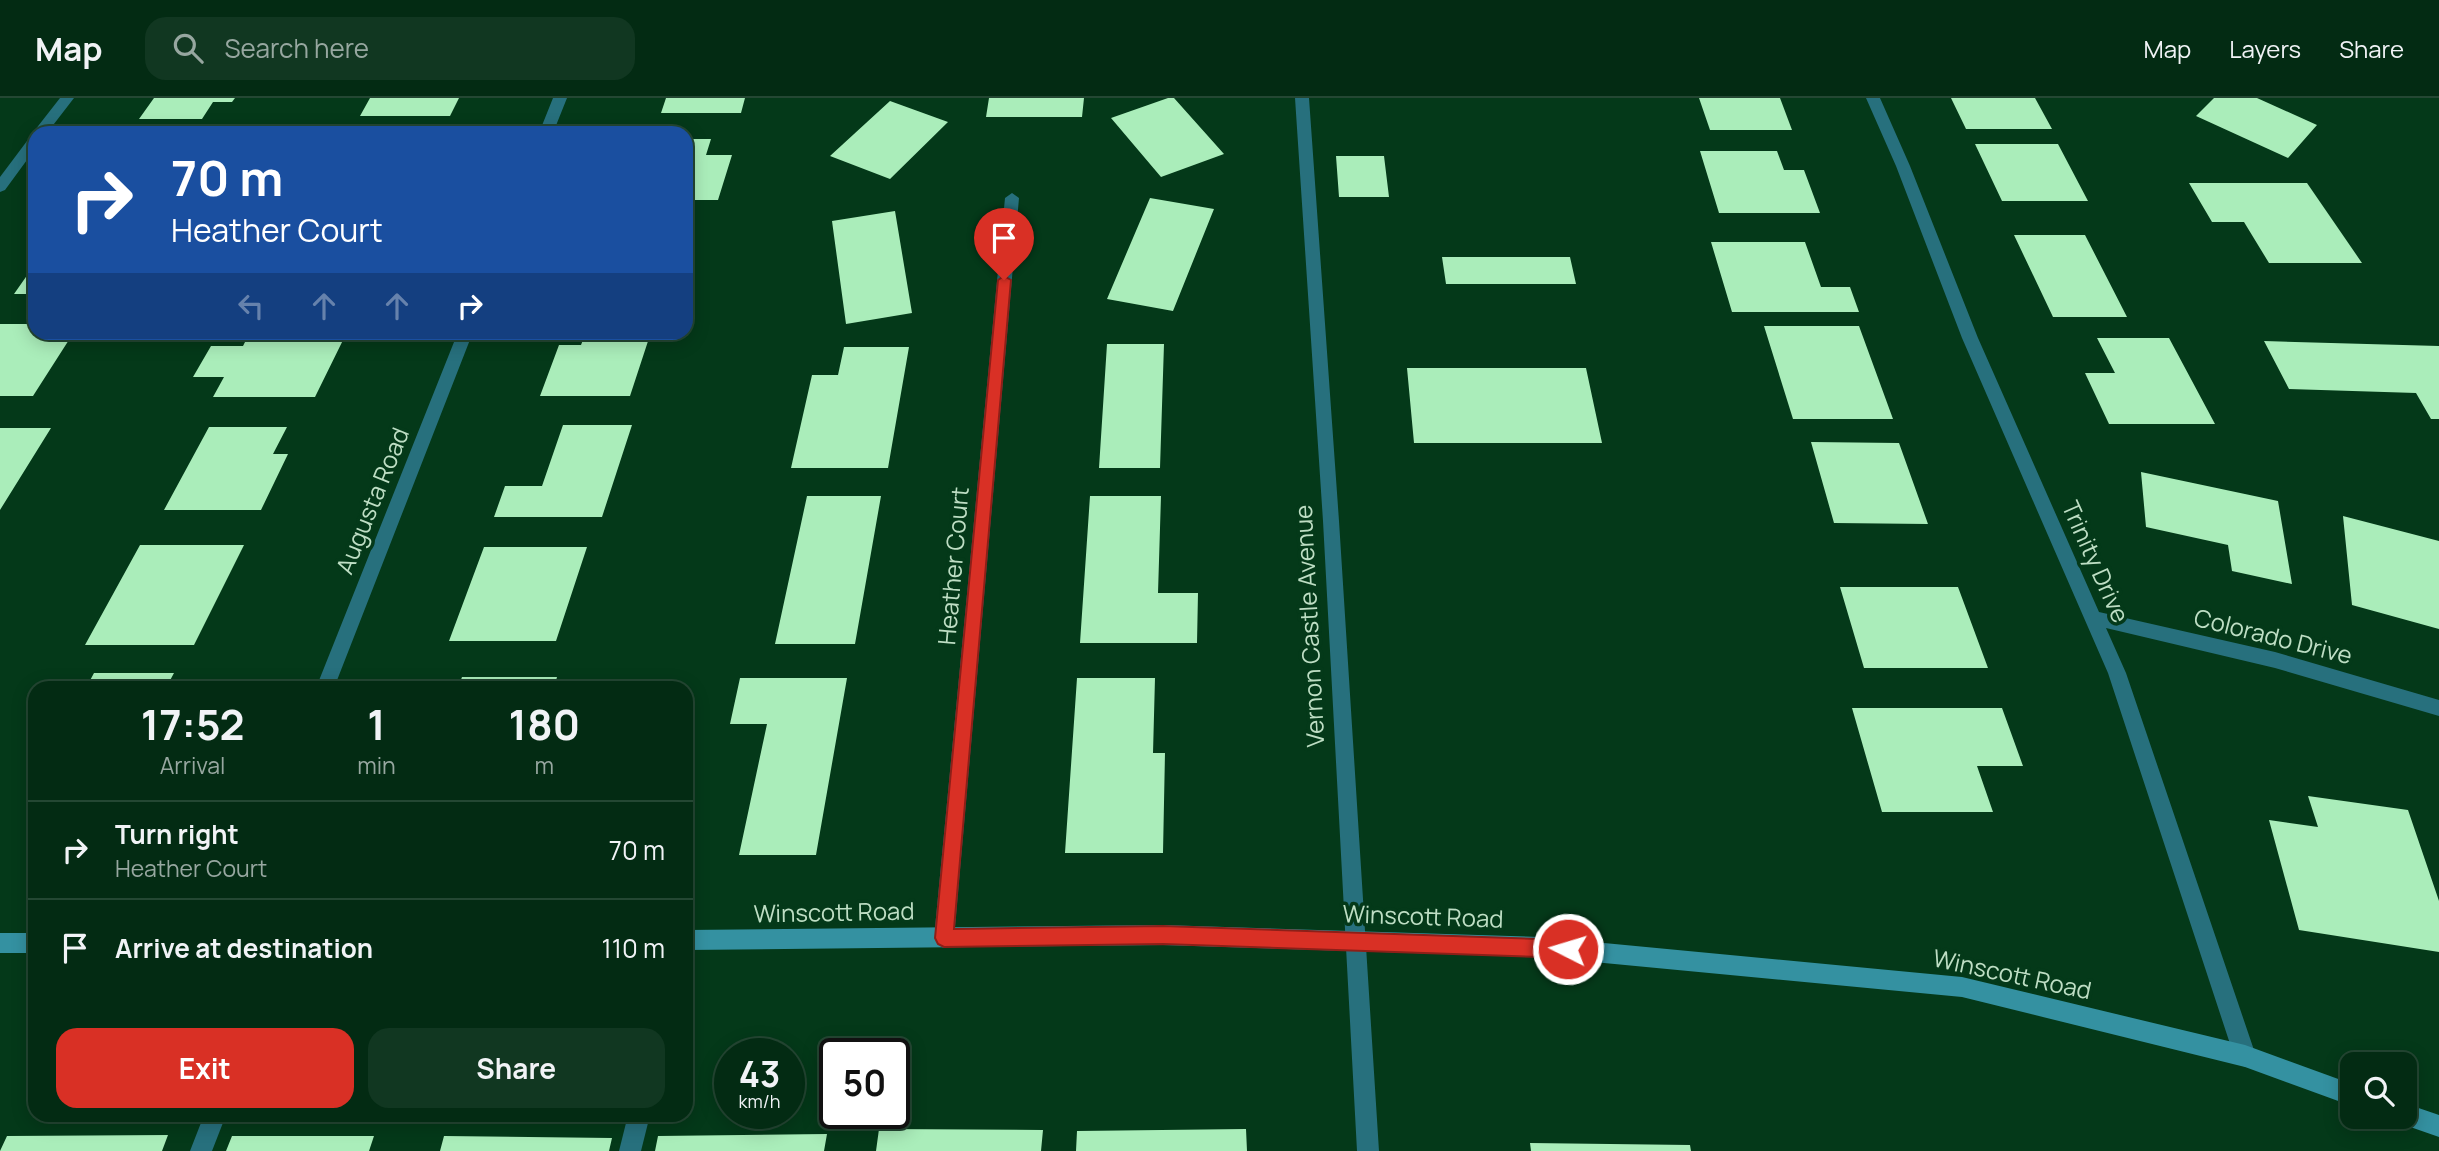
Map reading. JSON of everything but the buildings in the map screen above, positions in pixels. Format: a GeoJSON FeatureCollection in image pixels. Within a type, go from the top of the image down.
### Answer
{"type":"FeatureCollection","features":[{"type":"Feature","properties":{"kind":"main road","name":"Winscott Road"},"geometry":{"type":"LineString","coordinates":[[693,940],[1163,935],[1541,947],[1962,987],[2245,1056],[2340,1091]]}},
{"type":"Feature","properties":{"kind":"main road"},"geometry":{"type":"LineString","coordinates":[[0,943],[28,943]]}},
{"type":"Feature","properties":{"kind":"main road"},"geometry":{"type":"LineString","coordinates":[[2417,1118],[2439,1126]]}},
{"type":"Feature","properties":{"kind":"street"},"geometry":{"type":"LineString","coordinates":[[45,126],[67,98]]}},
{"type":"Feature","properties":{"kind":"street"},"geometry":{"type":"LineString","coordinates":[[549,126],[561,98]]}},
{"type":"Feature","properties":{"kind":"street","name":"Vernon Castle Avenue"},"geometry":{"type":"LineString","coordinates":[[1302,98],[1331,521],[1368,1151]]}},
{"type":"Feature","properties":{"kind":"street","name":"Trinity Drive"},"geometry":{"type":"LineString","coordinates":[[1873,98],[1903,166],[1970,338],[2117,673],[2245,1056]]}},
{"type":"Feature","properties":{"kind":"street"},"geometry":{"type":"LineString","coordinates":[[0,187],[28,149]]}},
{"type":"Feature","properties":{"kind":"street","name":"Heather Court"},"geometry":{"type":"LineString","coordinates":[[944,938],[1012,198]]}},
{"type":"Feature","properties":{"kind":"street","name":"Augusta Road"},"geometry":{"type":"LineString","coordinates":[[328,681],[463,340]]}},
{"type":"Feature","properties":{"kind":"street","name":"Colorado Drive"},"geometry":{"type":"LineString","coordinates":[[2093,618],[2276,660],[2439,708]]}},
{"type":"Feature","properties":{"kind":"street"},"geometry":{"type":"LineString","coordinates":[[201,1151],[212,1122]]}},
{"type":"Feature","properties":{"kind":"street"},"geometry":{"type":"LineString","coordinates":[[630,1151],[637,1122]]}},
{"type":"Feature","properties":{"kind":"route"},"geometry":{"type":"LineString","coordinates":[[1004,280],[944,938],[1163,935],[1568,949]]}}]}
